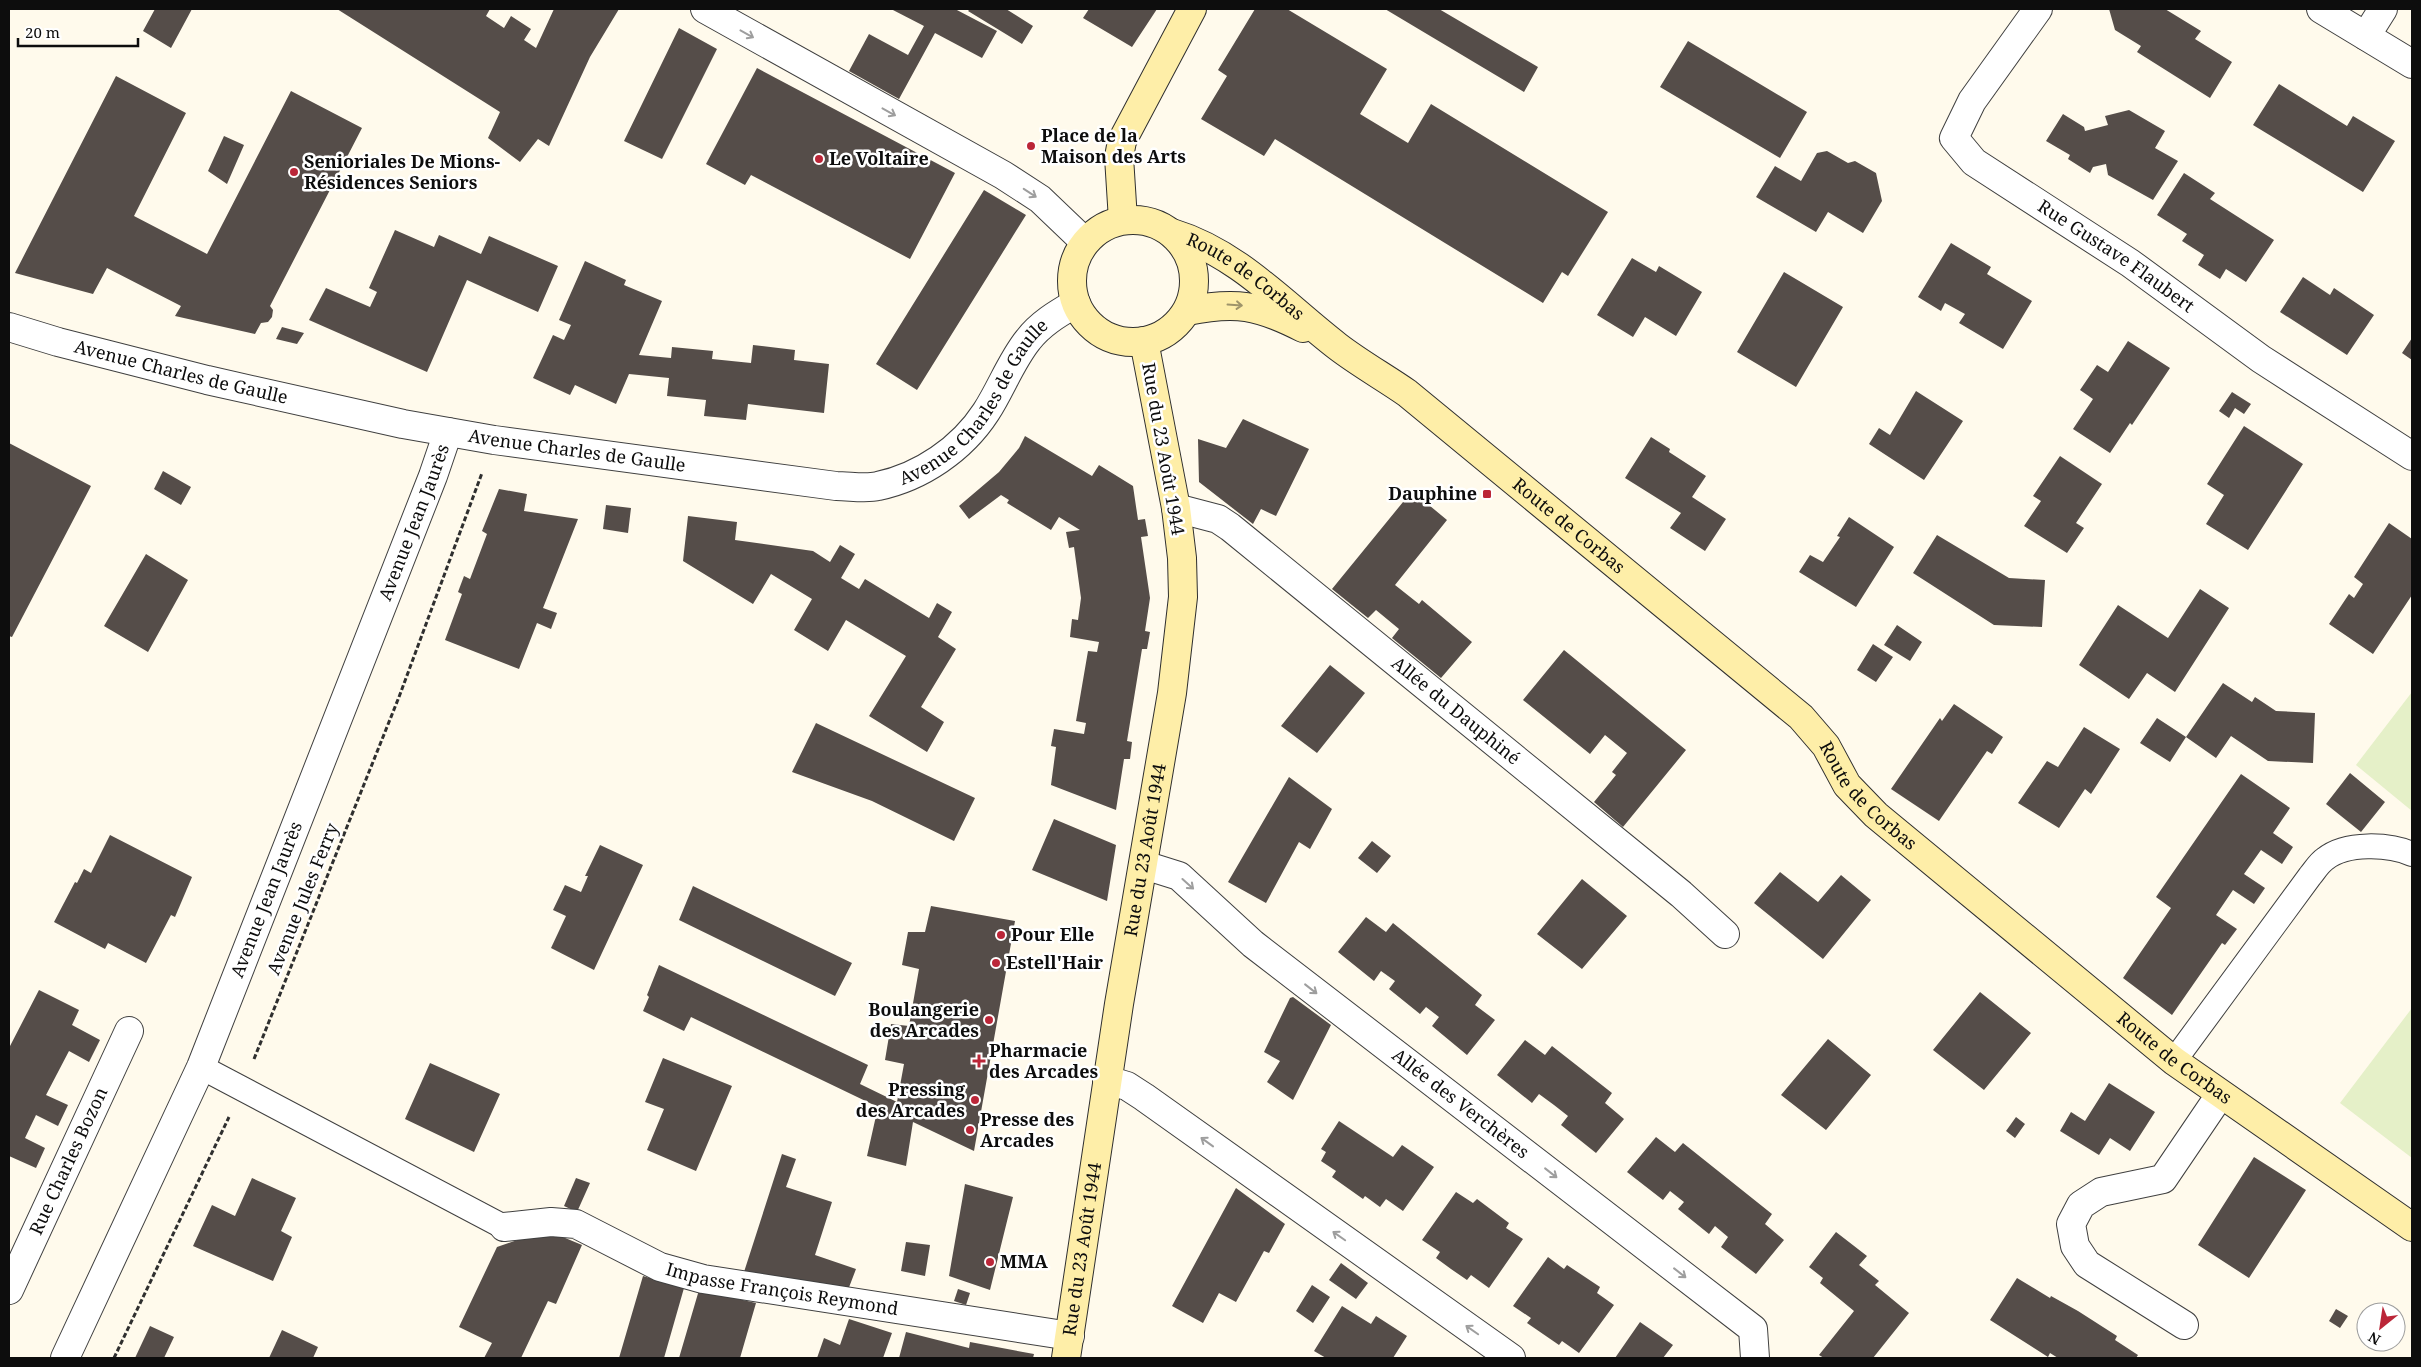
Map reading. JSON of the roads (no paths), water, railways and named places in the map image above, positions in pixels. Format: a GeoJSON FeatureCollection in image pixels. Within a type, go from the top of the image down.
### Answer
{"type":"FeatureCollection","features":[{"type":"Feature","properties":{"kind":"street"},"geometry":{"type":"LineString","coordinates":[[705,9],[1003,175],[1040,199],[1085,242]]}},
{"type":"Feature","properties":{"kind":"street"},"geometry":{"type":"LineString","coordinates":[[1123,220],[1119,157],[1122,140],[1192,9]]}},
{"type":"Feature","properties":{"kind":"street","name":"Rue Gustave Flaubert"},"geometry":{"type":"LineString","coordinates":[[2038,9],[1972,101],[1954,138],[1974,162],[2130,263],[2260,359],[2412,456]]}},
{"type":"Feature","properties":{"kind":"street"},"geometry":{"type":"LineString","coordinates":[[2321,9],[2412,64]]}},
{"type":"Feature","properties":{"kind":"street"},"geometry":{"type":"LineString","coordinates":[[2366,36],[2383,9]]}},
{"type":"Feature","properties":{"kind":"street"},"geometry":{"type":"LineString","coordinates":[[1123,220],[1145,221],[1161,226],[1172,233],[1180,242],[1191,260],[1194,278],[1193,296],[1187,310],[1178,323],[1168,332],[1144,341],[1126,341],[1106,335],[1089,323],[1076,303],[1072,281],[1077,257],[1085,242],[1101,228],[1123,220]]}},
{"type":"Feature","properties":{"kind":"street","name":"Route de Corbas"},"geometry":{"type":"LineString","coordinates":[[1172,233],[1206,245],[1262,282],[1338,346],[1407,393],[1802,717],[1826,746],[1847,785],[1876,815],[2174,1061],[2220,1095],[2412,1227]]}},
{"type":"Feature","properties":{"kind":"street","name":"Avenue Charles de Gaulle"},"geometry":{"type":"LineString","coordinates":[[9,327],[58,342],[207,380],[403,424],[494,440],[836,486],[876,487],[901,480],[926,468],[949,452],[969,434],[985,414],[1028,340],[1046,321],[1076,303]]}},
{"type":"Feature","properties":{"kind":"street","name":"Route de Corbas"},"geometry":{"type":"LineString","coordinates":[[1187,310],[1228,304],[1254,307],[1286,320],[1338,346]]}},
{"type":"Feature","properties":{"kind":"street","name":"Rue du 23 Août 1944"},"geometry":{"type":"LineString","coordinates":[[1068,1347],[1107,1080],[1172,693],[1182,597],[1182,558],[1176,508],[1144,341]]}},
{"type":"Feature","properties":{"kind":"street","name":"Avenue Jean Jaurès"},"geometry":{"type":"LineString","coordinates":[[65,1358],[201,1067],[436,468],[448,432]]}},
{"type":"Feature","properties":{"kind":"street","name":"Allée du Dauphiné"},"geometry":{"type":"LineString","coordinates":[[1176,508],[1218,519],[1230,527],[1681,894],[1725,934]]}},
{"type":"Feature","properties":{"kind":"street","name":"Allée des Verchères"},"geometry":{"type":"LineString","coordinates":[[1144,864],[1179,876],[1252,944],[1753,1329],[1755,1358]]}},
{"type":"Feature","properties":{"kind":"street","name":"Rue Charles Bozon"},"geometry":{"type":"LineString","coordinates":[[9,1290],[129,1031]]}},
{"type":"Feature","properties":{"kind":"street"},"geometry":{"type":"LineString","coordinates":[[1107,1080],[1126,1086],[1144,1097],[1512,1358]]}},
{"type":"Feature","properties":{"kind":"street"},"geometry":{"type":"LineString","coordinates":[[2184,1325],[2087,1264],[2075,1246],[2071,1224],[2081,1205],[2100,1192],[2163,1180],[2220,1095]]}},
{"type":"Feature","properties":{"kind":"street","name":"Impasse François Reymond"},"geometry":{"type":"LineString","coordinates":[[504,1227],[552,1222],[576,1224],[660,1267],[704,1279],[1068,1347]]}},
{"type":"Feature","properties":{"kind":"lane"},"geometry":{"type":"LineString","coordinates":[[2174,1061],[2298,892],[2325,859],[2337,851],[2375,846],[2412,854]]}},
{"type":"Feature","properties":{"kind":"lane"},"geometry":{"type":"LineString","coordinates":[[201,1067],[504,1227]]}},
{"type":"Feature","properties":{"kind":"place","name":"Place de la Maison des Arts"},"geometry":{"type":"Point","coordinates":[1031,146]}},
{"type":"Feature","properties":{"kind":"place","name":"Le Voltaire"},"geometry":{"type":"Point","coordinates":[819,159]}},
{"type":"Feature","properties":{"kind":"place","name":"Senioriales De Mions- Résidences Seniors"},"geometry":{"type":"Point","coordinates":[294,172]}},
{"type":"Feature","properties":{"kind":"place","name":"Dauphine"},"geometry":{"type":"Point","coordinates":[1487,494]}},
{"type":"Feature","properties":{"kind":"place","name":"Pour Elle"},"geometry":{"type":"Point","coordinates":[1001,935]}},
{"type":"Feature","properties":{"kind":"place","name":"Estell'Hair"},"geometry":{"type":"Point","coordinates":[996,963]}},
{"type":"Feature","properties":{"kind":"place","name":"Boulangerie des Arcades"},"geometry":{"type":"Point","coordinates":[989,1020]}},
{"type":"Feature","properties":{"kind":"place","name":"Pharmacie des Arcades"},"geometry":{"type":"Point","coordinates":[979,1061]}},
{"type":"Feature","properties":{"kind":"place","name":"Pressing des Arcades"},"geometry":{"type":"Point","coordinates":[975,1100]}},
{"type":"Feature","properties":{"kind":"place","name":"Presse des Arcades"},"geometry":{"type":"Point","coordinates":[970,1130]}},
{"type":"Feature","properties":{"kind":"place","name":"MMA"},"geometry":{"type":"Point","coordinates":[990,1262]}}]}
